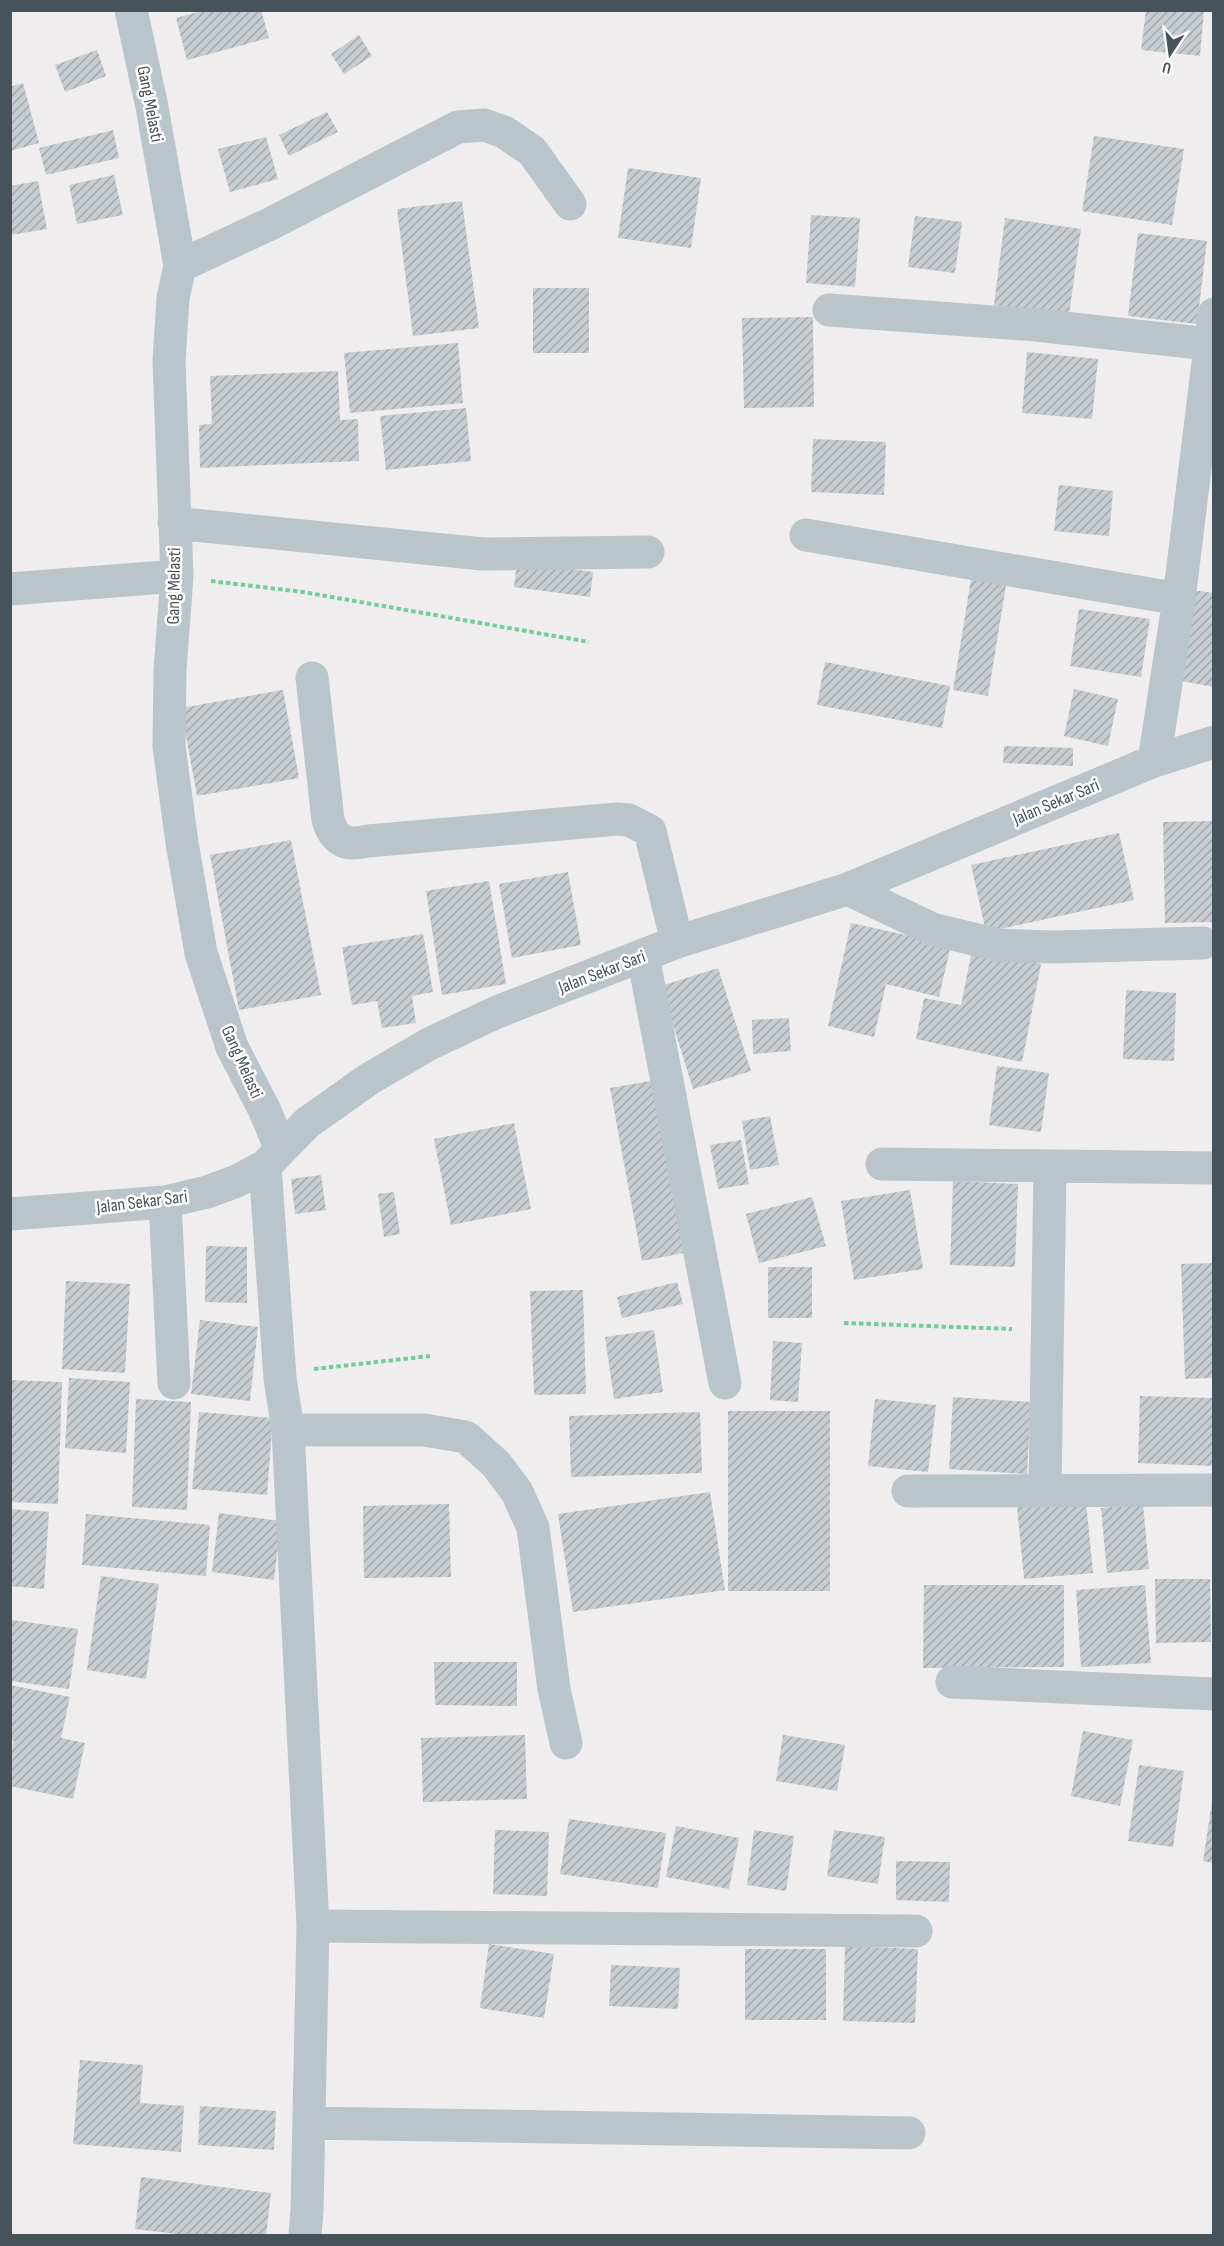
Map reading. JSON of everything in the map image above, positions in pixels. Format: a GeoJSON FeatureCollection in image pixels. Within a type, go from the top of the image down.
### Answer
{"type":"FeatureCollection","features":[{"type":"Feature","properties":{"kind":"street","name":"Gang Melasti"},"geometry":{"type":"LineString","coordinates":[[131,10],[152,106],[180,266],[173,298],[169,361],[177,576],[170,670],[170,746],[182,843],[201,953],[232,1047],[264,1109],[273,1157],[280,1378],[288,1430],[314,1926],[305,2235]]}},
{"type":"Feature","properties":{"kind":"street"},"geometry":{"type":"LineString","coordinates":[[180,266],[270,224],[458,128],[484,125],[504,132],[532,151],[570,204]]}},
{"type":"Feature","properties":{"kind":"street"},"geometry":{"type":"LineString","coordinates":[[829,310],[1036,325],[1211,329],[1179,599],[1154,761]]}},
{"type":"Feature","properties":{"kind":"street"},"geometry":{"type":"LineString","coordinates":[[174,523],[483,554],[648,552]]}},
{"type":"Feature","properties":{"kind":"street"},"geometry":{"type":"LineString","coordinates":[[806,535],[1179,599]]}},
{"type":"Feature","properties":{"kind":"street"},"geometry":{"type":"LineString","coordinates":[[10,590],[177,576]]}},
{"type":"Feature","properties":{"kind":"street"},"geometry":{"type":"LineString","coordinates":[[312,678],[328,820],[331,831],[339,840],[353,845],[368,841],[617,819],[629,820],[650,831],[677,942]]}},
{"type":"Feature","properties":{"kind":"street","name":"Jalan Sekar Sari"},"geometry":{"type":"LineString","coordinates":[[10,1214],[165,1202],[207,1192],[237,1181],[273,1157],[307,1123],[369,1079],[429,1044],[497,1012],[677,942],[848,889],[1154,761],[1214,742]]}},
{"type":"Feature","properties":{"kind":"street"},"geometry":{"type":"LineString","coordinates":[[848,889],[932,929],[998,945],[1053,947],[1203,943]]}},
{"type":"Feature","properties":{"kind":"street"},"geometry":{"type":"LineString","coordinates":[[643,956],[725,1383]]}},
{"type":"Feature","properties":{"kind":"street"},"geometry":{"type":"LineString","coordinates":[[882,1164],[1050,1168],[1214,1168]]}},
{"type":"Feature","properties":{"kind":"street"},"geometry":{"type":"LineString","coordinates":[[1045,1489],[1050,1168]]}},
{"type":"Feature","properties":{"kind":"street"},"geometry":{"type":"LineString","coordinates":[[165,1202],[174,1383]]}},
{"type":"Feature","properties":{"kind":"street"},"geometry":{"type":"LineString","coordinates":[[288,1430],[424,1430],[466,1437],[496,1464],[517,1492],[533,1528],[554,1689],[566,1743]]}},
{"type":"Feature","properties":{"kind":"street"},"geometry":{"type":"LineString","coordinates":[[908,1491],[1214,1490]]}},
{"type":"Feature","properties":{"kind":"street"},"geometry":{"type":"LineString","coordinates":[[952,1682],[1214,1694]]}},
{"type":"Feature","properties":{"kind":"street"},"geometry":{"type":"LineString","coordinates":[[314,1926],[916,1931]]}},
{"type":"Feature","properties":{"kind":"street"},"geometry":{"type":"LineString","coordinates":[[309,2123],[909,2133]]}},
{"type":"Feature","properties":{"kind":"path"},"geometry":{"type":"LineString","coordinates":[[177,576],[303,592],[589,642]]}},
{"type":"Feature","properties":{"kind":"path"},"geometry":{"type":"LineString","coordinates":[[844,1323],[1048,1331]]}},
{"type":"Feature","properties":{"kind":"path"},"geometry":{"type":"LineString","coordinates":[[280,1378],[314,1369],[430,1356]]}},
{"type":"Feature","properties":{"kind":"building"},"geometry":{"type":"Polygon","coordinates":[[[206,10],[261,10],[269,38],[187,60],[176,18],[206,10]]]}},
{"type":"Feature","properties":{"kind":"building"},"geometry":{"type":"Polygon","coordinates":[[[1146,10],[1204,10],[1200,56],[1141,50],[1146,10]]]}},
{"type":"Feature","properties":{"kind":"building"},"geometry":{"type":"Polygon","coordinates":[[[359,35],[372,56],[344,74],[331,54],[359,35]]]}},
{"type":"Feature","properties":{"kind":"building"},"geometry":{"type":"Polygon","coordinates":[[[97,50],[106,76],[65,92],[55,65],[97,50]]]}},
{"type":"Feature","properties":{"kind":"building"},"geometry":{"type":"Polygon","coordinates":[[[23,83],[39,143],[10,151],[10,87],[23,83]]]}},
{"type":"Feature","properties":{"kind":"building"},"geometry":{"type":"Polygon","coordinates":[[[327,112],[338,132],[289,156],[279,135],[327,112]]]}},
{"type":"Feature","properties":{"kind":"building"},"geometry":{"type":"Polygon","coordinates":[[[113,130],[119,158],[46,175],[39,148],[113,130]]]}},
{"type":"Feature","properties":{"kind":"building"},"geometry":{"type":"Polygon","coordinates":[[[1094,136],[1184,149],[1172,225],[1082,211],[1094,136]]]}},
{"type":"Feature","properties":{"kind":"building"},"geometry":{"type":"Polygon","coordinates":[[[266,137],[278,179],[230,192],[218,149],[266,137]]]}},
{"type":"Feature","properties":{"kind":"building"},"geometry":{"type":"Polygon","coordinates":[[[628,168],[701,178],[691,248],[618,238],[628,168]]]}},
{"type":"Feature","properties":{"kind":"building"},"geometry":{"type":"Polygon","coordinates":[[[114,175],[123,215],[77,224],[69,185],[114,175]]]}},
{"type":"Feature","properties":{"kind":"building"},"geometry":{"type":"Polygon","coordinates":[[[38,181],[47,229],[10,235],[10,186],[38,181]]]}},
{"type":"Feature","properties":{"kind":"building"},"geometry":{"type":"Polygon","coordinates":[[[462,201],[479,328],[413,336],[397,209],[462,201]]]}},
{"type":"Feature","properties":{"kind":"building"},"geometry":{"type":"Polygon","coordinates":[[[811,215],[860,218],[855,287],[806,283],[811,215]]]}},
{"type":"Feature","properties":{"kind":"building"},"geometry":{"type":"Polygon","coordinates":[[[915,216],[962,222],[955,273],[908,267],[915,216]]]}},
{"type":"Feature","properties":{"kind":"building"},"geometry":{"type":"Polygon","coordinates":[[[1005,218],[1081,229],[1069,315],[994,305],[1005,218]]]}},
{"type":"Feature","properties":{"kind":"building"},"geometry":{"type":"Polygon","coordinates":[[[1138,233],[1207,241],[1197,324],[1128,316],[1138,233]]]}},
{"type":"Feature","properties":{"kind":"building"},"geometry":{"type":"Polygon","coordinates":[[[533,288],[589,288],[589,353],[533,353],[533,288]]]}},
{"type":"Feature","properties":{"kind":"building"},"geometry":{"type":"Polygon","coordinates":[[[813,317],[814,407],[744,408],[742,318],[813,317]]]}},
{"type":"Feature","properties":{"kind":"building"},"geometry":{"type":"Polygon","coordinates":[[[458,343],[463,403],[350,413],[344,353],[458,343]]]}},
{"type":"Feature","properties":{"kind":"building"},"geometry":{"type":"Polygon","coordinates":[[[1027,352],[1098,359],[1092,419],[1022,413],[1027,352]]]}},
{"type":"Feature","properties":{"kind":"building"},"geometry":{"type":"Polygon","coordinates":[[[338,371],[340,420],[358,419],[359,461],[200,468],[199,425],[212,424],[210,376],[338,371]]]}},
{"type":"Feature","properties":{"kind":"building"},"geometry":{"type":"Polygon","coordinates":[[[466,408],[471,461],[386,470],[380,416],[466,408]]]}},
{"type":"Feature","properties":{"kind":"building"},"geometry":{"type":"Polygon","coordinates":[[[813,439],[886,442],[884,495],[811,492],[813,439]]]}},
{"type":"Feature","properties":{"kind":"building"},"geometry":{"type":"Polygon","coordinates":[[[1059,485],[1113,491],[1109,536],[1054,531],[1059,485]]]}},
{"type":"Feature","properties":{"kind":"building"},"geometry":{"type":"Polygon","coordinates":[[[517,562],[593,572],[590,597],[514,587],[517,562]]]}},
{"type":"Feature","properties":{"kind":"building"},"geometry":{"type":"Polygon","coordinates":[[[971,579],[1006,585],[988,696],[953,690],[971,579]]]}},
{"type":"Feature","properties":{"kind":"building"},"geometry":{"type":"Polygon","coordinates":[[[1191,590],[1214,593],[1214,687],[1175,680],[1191,590]]]}},
{"type":"Feature","properties":{"kind":"building"},"geometry":{"type":"Polygon","coordinates":[[[1079,609],[1150,619],[1141,677],[1070,666],[1079,609]]]}},
{"type":"Feature","properties":{"kind":"building"},"geometry":{"type":"Polygon","coordinates":[[[825,662],[950,686],[942,728],[817,705],[825,662]]]}},
{"type":"Feature","properties":{"kind":"building"},"geometry":{"type":"Polygon","coordinates":[[[1074,689],[1118,699],[1108,746],[1064,736],[1074,689]]]}},
{"type":"Feature","properties":{"kind":"building"},"geometry":{"type":"Polygon","coordinates":[[[283,690],[299,778],[197,796],[181,708],[283,690]]]}},
{"type":"Feature","properties":{"kind":"building"},"geometry":{"type":"Polygon","coordinates":[[[1004,746],[1073,748],[1073,766],[1003,763],[1004,746]]]}},
{"type":"Feature","properties":{"kind":"building"},"geometry":{"type":"Polygon","coordinates":[[[1214,821],[1214,922],[1165,923],[1163,822],[1214,821]]]}},
{"type":"Feature","properties":{"kind":"building"},"geometry":{"type":"Polygon","coordinates":[[[1119,833],[1134,900],[986,932],[971,865],[1119,833]]]}},
{"type":"Feature","properties":{"kind":"building"},"geometry":{"type":"Polygon","coordinates":[[[291,840],[321,995],[239,1010],[210,855],[291,840]]]}},
{"type":"Feature","properties":{"kind":"building"},"geometry":{"type":"Polygon","coordinates":[[[568,872],[581,945],[512,958],[499,884],[568,872]]]}},
{"type":"Feature","properties":{"kind":"building"},"geometry":{"type":"Polygon","coordinates":[[[489,881],[506,984],[442,995],[426,891],[489,881]]]}},
{"type":"Feature","properties":{"kind":"building"},"geometry":{"type":"Polygon","coordinates":[[[851,923],[951,945],[939,997],[886,984],[874,1037],[828,1026],[851,923]]]}},
{"type":"Feature","properties":{"kind":"building"},"geometry":{"type":"Polygon","coordinates":[[[423,934],[433,992],[412,996],[416,1023],[382,1028],[377,1001],[352,1005],[342,947],[423,934]]]}},
{"type":"Feature","properties":{"kind":"building"},"geometry":{"type":"Polygon","coordinates":[[[972,950],[1041,964],[1022,1062],[916,1039],[924,998],[961,1005],[972,950]]]}},
{"type":"Feature","properties":{"kind":"building"},"geometry":{"type":"Polygon","coordinates":[[[718,968],[751,1071],[693,1089],[661,986],[718,968]]]}},
{"type":"Feature","properties":{"kind":"building"},"geometry":{"type":"Polygon","coordinates":[[[1126,990],[1176,993],[1174,1061],[1123,1059],[1126,990]]]}},
{"type":"Feature","properties":{"kind":"building"},"geometry":{"type":"Polygon","coordinates":[[[789,1018],[791,1051],[753,1054],[752,1020],[789,1018]]]}},
{"type":"Feature","properties":{"kind":"building"},"geometry":{"type":"Polygon","coordinates":[[[997,1066],[1049,1073],[1041,1132],[989,1125],[997,1066]]]}},
{"type":"Feature","properties":{"kind":"building"},"geometry":{"type":"Polygon","coordinates":[[[657,1080],[689,1252],[642,1261],[610,1088],[657,1080]]]}},
{"type":"Feature","properties":{"kind":"building"},"geometry":{"type":"Polygon","coordinates":[[[770,1116],[779,1165],[750,1170],[742,1121],[770,1116]]]}},
{"type":"Feature","properties":{"kind":"building"},"geometry":{"type":"Polygon","coordinates":[[[514,1123],[531,1209],[451,1225],[434,1139],[514,1123]]]}},
{"type":"Feature","properties":{"kind":"building"},"geometry":{"type":"Polygon","coordinates":[[[741,1140],[749,1184],[718,1189],[710,1145],[741,1140]]]}},
{"type":"Feature","properties":{"kind":"building"},"geometry":{"type":"Polygon","coordinates":[[[321,1175],[326,1210],[295,1214],[291,1179],[321,1175]]]}},
{"type":"Feature","properties":{"kind":"building"},"geometry":{"type":"Polygon","coordinates":[[[953,1181],[1018,1184],[1015,1267],[950,1265],[953,1181]]]}},
{"type":"Feature","properties":{"kind":"building"},"geometry":{"type":"Polygon","coordinates":[[[910,1190],[923,1269],[854,1280],[841,1201],[910,1190]]]}},
{"type":"Feature","properties":{"kind":"building"},"geometry":{"type":"Polygon","coordinates":[[[394,1192],[400,1234],[384,1237],[378,1194],[394,1192]]]}},
{"type":"Feature","properties":{"kind":"building"},"geometry":{"type":"Polygon","coordinates":[[[812,1197],[826,1246],[759,1263],[746,1214],[812,1197]]]}},
{"type":"Feature","properties":{"kind":"building"},"geometry":{"type":"Polygon","coordinates":[[[206,1246],[247,1247],[247,1303],[205,1302],[206,1246]]]}},
{"type":"Feature","properties":{"kind":"building"},"geometry":{"type":"Polygon","coordinates":[[[1214,1263],[1214,1378],[1185,1379],[1181,1264],[1214,1263]]]}},
{"type":"Feature","properties":{"kind":"building"},"geometry":{"type":"Polygon","coordinates":[[[768,1267],[812,1267],[812,1318],[768,1318],[768,1267]]]}},
{"type":"Feature","properties":{"kind":"building"},"geometry":{"type":"Polygon","coordinates":[[[66,1281],[130,1284],[125,1373],[62,1369],[66,1281]]]}},
{"type":"Feature","properties":{"kind":"building"},"geometry":{"type":"Polygon","coordinates":[[[677,1282],[683,1304],[622,1318],[617,1297],[677,1282]]]}},
{"type":"Feature","properties":{"kind":"building"},"geometry":{"type":"Polygon","coordinates":[[[583,1290],[586,1394],[534,1395],[530,1291],[583,1290]]]}},
{"type":"Feature","properties":{"kind":"building"},"geometry":{"type":"Polygon","coordinates":[[[200,1320],[258,1327],[250,1401],[191,1394],[200,1320]]]}},
{"type":"Feature","properties":{"kind":"building"},"geometry":{"type":"Polygon","coordinates":[[[654,1330],[663,1392],[614,1399],[605,1337],[654,1330]]]}},
{"type":"Feature","properties":{"kind":"building"},"geometry":{"type":"Polygon","coordinates":[[[773,1341],[802,1343],[798,1402],[770,1400],[773,1341]]]}},
{"type":"Feature","properties":{"kind":"building"},"geometry":{"type":"Polygon","coordinates":[[[69,1378],[130,1382],[126,1453],[65,1448],[69,1378]]]}},
{"type":"Feature","properties":{"kind":"building"},"geometry":{"type":"Polygon","coordinates":[[[10,1380],[62,1382],[58,1504],[10,1502],[10,1380]]]}},
{"type":"Feature","properties":{"kind":"building"},"geometry":{"type":"Polygon","coordinates":[[[1140,1396],[1214,1398],[1214,1466],[1138,1463],[1140,1396]]]}},
{"type":"Feature","properties":{"kind":"building"},"geometry":{"type":"Polygon","coordinates":[[[953,1397],[1031,1402],[1027,1474],[949,1469],[953,1397]]]}},
{"type":"Feature","properties":{"kind":"building"},"geometry":{"type":"Polygon","coordinates":[[[136,1399],[191,1402],[187,1510],[132,1507],[136,1399]]]}},
{"type":"Feature","properties":{"kind":"building"},"geometry":{"type":"Polygon","coordinates":[[[875,1399],[936,1405],[928,1472],[868,1466],[875,1399]]]}},
{"type":"Feature","properties":{"kind":"building"},"geometry":{"type":"Polygon","coordinates":[[[728,1411],[830,1411],[830,1591],[728,1591],[728,1411]]]}},
{"type":"Feature","properties":{"kind":"building"},"geometry":{"type":"Polygon","coordinates":[[[199,1412],[273,1418],[267,1495],[192,1489],[199,1412]]]}},
{"type":"Feature","properties":{"kind":"building"},"geometry":{"type":"Polygon","coordinates":[[[700,1412],[702,1473],[571,1477],[569,1416],[700,1412]]]}},
{"type":"Feature","properties":{"kind":"building"},"geometry":{"type":"Polygon","coordinates":[[[710,1492],[725,1590],[573,1612],[558,1514],[710,1492]]]}},
{"type":"Feature","properties":{"kind":"building"},"geometry":{"type":"Polygon","coordinates":[[[1086,1501],[1093,1573],[1024,1579],[1017,1507],[1086,1501]]]}},
{"type":"Feature","properties":{"kind":"building"},"geometry":{"type":"Polygon","coordinates":[[[449,1504],[451,1577],[364,1578],[363,1506],[449,1504]]]}},
{"type":"Feature","properties":{"kind":"building"},"geometry":{"type":"Polygon","coordinates":[[[1143,1504],[1149,1569],[1107,1573],[1101,1508],[1143,1504]]]}},
{"type":"Feature","properties":{"kind":"building"},"geometry":{"type":"Polygon","coordinates":[[[10,1509],[49,1512],[44,1589],[10,1586],[10,1509]]]}},
{"type":"Feature","properties":{"kind":"building"},"geometry":{"type":"Polygon","coordinates":[[[219,1513],[281,1521],[274,1580],[212,1572],[219,1513]]]}},
{"type":"Feature","properties":{"kind":"building"},"geometry":{"type":"Polygon","coordinates":[[[86,1514],[210,1525],[206,1576],[82,1565],[86,1514]]]}},
{"type":"Feature","properties":{"kind":"building"},"geometry":{"type":"Polygon","coordinates":[[[101,1576],[159,1584],[146,1679],[87,1670],[101,1576]]]}},
{"type":"Feature","properties":{"kind":"building"},"geometry":{"type":"Polygon","coordinates":[[[1155,1579],[1210,1579],[1211,1642],[1156,1643],[1155,1579]]]}},
{"type":"Feature","properties":{"kind":"building"},"geometry":{"type":"Polygon","coordinates":[[[924,1585],[1064,1585],[1064,1667],[923,1668],[924,1585]]]}},
{"type":"Feature","properties":{"kind":"building"},"geometry":{"type":"Polygon","coordinates":[[[1145,1585],[1151,1663],[1081,1667],[1076,1590],[1145,1585]]]}},
{"type":"Feature","properties":{"kind":"building"},"geometry":{"type":"Polygon","coordinates":[[[12,1620],[78,1629],[69,1689],[10,1681],[12,1620]]]}},
{"type":"Feature","properties":{"kind":"building"},"geometry":{"type":"Polygon","coordinates":[[[434,1662],[517,1662],[517,1706],[435,1705],[434,1662]]]}},
{"type":"Feature","properties":{"kind":"building"},"geometry":{"type":"Polygon","coordinates":[[[10,1685],[70,1697],[61,1738],[85,1743],[73,1799],[10,1786],[10,1759],[14,1741],[10,1740],[10,1685]]]}},
{"type":"Feature","properties":{"kind":"building"},"geometry":{"type":"Polygon","coordinates":[[[1083,1731],[1133,1740],[1120,1806],[1071,1796],[1083,1731]]]}},
{"type":"Feature","properties":{"kind":"building"},"geometry":{"type":"Polygon","coordinates":[[[525,1735],[527,1799],[423,1802],[421,1738],[525,1735]]]}},
{"type":"Feature","properties":{"kind":"building"},"geometry":{"type":"Polygon","coordinates":[[[783,1735],[845,1745],[837,1791],[776,1781],[783,1735]]]}},
{"type":"Feature","properties":{"kind":"building"},"geometry":{"type":"Polygon","coordinates":[[[1139,1765],[1184,1771],[1173,1847],[1128,1841],[1139,1765]]]}},
{"type":"Feature","properties":{"kind":"building"},"geometry":{"type":"Polygon","coordinates":[[[1212,1802],[1214,1802],[1214,1863],[1203,1861],[1212,1802]]]}},
{"type":"Feature","properties":{"kind":"building"},"geometry":{"type":"Polygon","coordinates":[[[569,1819],[666,1833],[658,1888],[560,1874],[569,1819]]]}},
{"type":"Feature","properties":{"kind":"building"},"geometry":{"type":"Polygon","coordinates":[[[676,1826],[739,1838],[729,1889],[666,1877],[676,1826]]]}},
{"type":"Feature","properties":{"kind":"building"},"geometry":{"type":"Polygon","coordinates":[[[495,1830],[549,1832],[547,1896],[493,1894],[495,1830]]]}},
{"type":"Feature","properties":{"kind":"building"},"geometry":{"type":"Polygon","coordinates":[[[754,1830],[794,1836],[786,1891],[747,1885],[754,1830]]]}},
{"type":"Feature","properties":{"kind":"building"},"geometry":{"type":"Polygon","coordinates":[[[834,1830],[885,1837],[878,1884],[827,1876],[834,1830]]]}},
{"type":"Feature","properties":{"kind":"building"},"geometry":{"type":"Polygon","coordinates":[[[896,1861],[950,1862],[949,1902],[896,1900],[896,1861]]]}},
{"type":"Feature","properties":{"kind":"building"},"geometry":{"type":"Polygon","coordinates":[[[489,1944],[554,1954],[544,2018],[480,2008],[489,1944]]]}},
{"type":"Feature","properties":{"kind":"building"},"geometry":{"type":"Polygon","coordinates":[[[845,1946],[918,1949],[915,2023],[843,2021],[845,1946]]]}},
{"type":"Feature","properties":{"kind":"building"},"geometry":{"type":"Polygon","coordinates":[[[745,1949],[826,1949],[826,2020],[745,2020],[745,1949]]]}},
{"type":"Feature","properties":{"kind":"building"},"geometry":{"type":"Polygon","coordinates":[[[611,1965],[680,1968],[678,2009],[609,2006],[611,1965]]]}},
{"type":"Feature","properties":{"kind":"building"},"geometry":{"type":"Polygon","coordinates":[[[80,2060],[143,2065],[140,2103],[184,2106],[181,2152],[73,2144],[80,2060]]]}},
{"type":"Feature","properties":{"kind":"building"},"geometry":{"type":"Polygon","coordinates":[[[200,2106],[276,2111],[274,2150],[198,2145],[200,2106]]]}},
{"type":"Feature","properties":{"kind":"building"},"geometry":{"type":"Polygon","coordinates":[[[141,2177],[271,2193],[266,2236],[193,2236],[135,2229],[141,2177]]]}}]}
